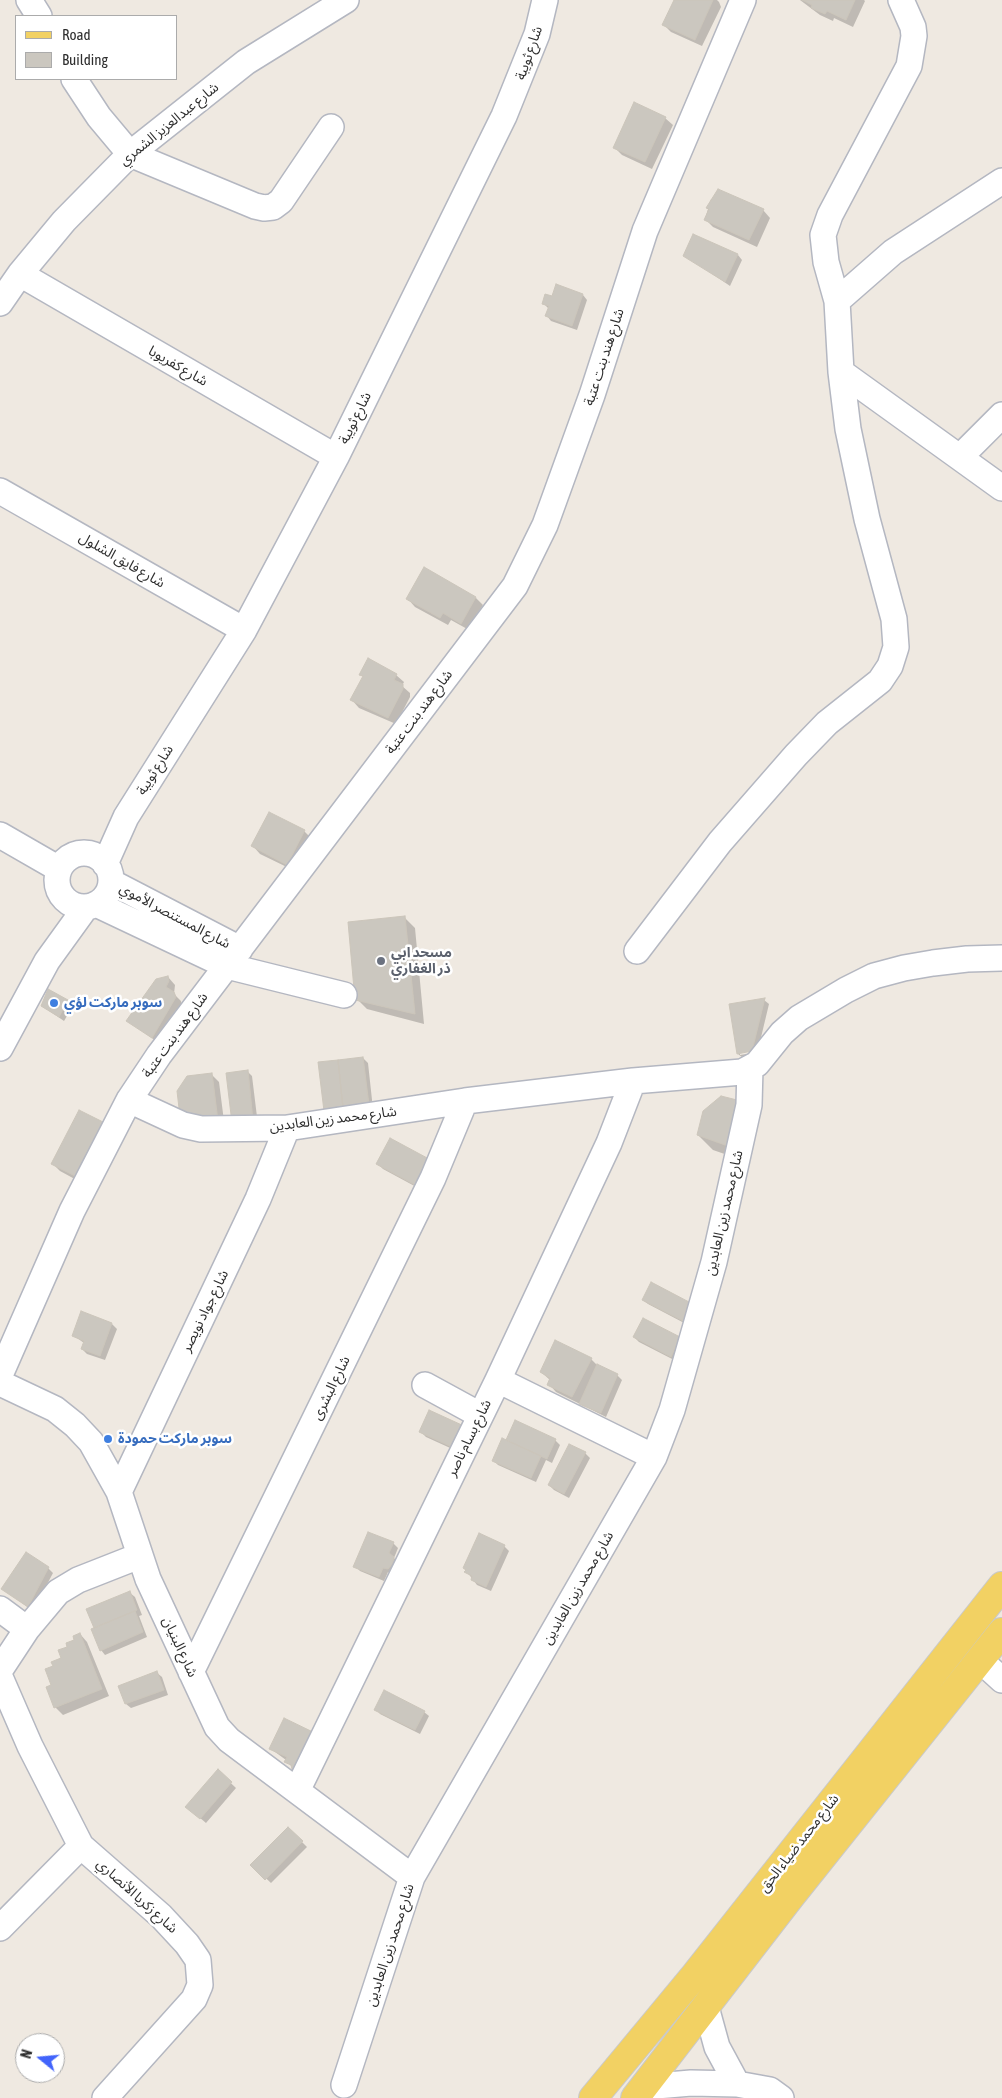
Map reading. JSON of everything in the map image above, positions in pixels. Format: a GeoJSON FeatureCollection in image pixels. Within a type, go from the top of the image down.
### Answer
{"type":"FeatureCollection","features":[{"type":"Feature","properties":{"kind":"main road","name":"شارع محمد ضياء الحق"},"geometry":{"type":"LineString","coordinates":[[593,2098],[695,1975],[1002,1586]]}},
{"type":"Feature","properties":{"kind":"main road","name":"شارع محمد ضياء الحق"},"geometry":{"type":"LineString","coordinates":[[640,2092],[790,1896],[1002,1632]]}},
{"type":"Feature","properties":{"kind":"street"},"geometry":{"type":"LineString","coordinates":[[29,0],[37,15]]}},
{"type":"Feature","properties":{"kind":"street","name":"شارع عبدالعزيز الشمري"},"geometry":{"type":"LineString","coordinates":[[0,303],[20,274],[64,222],[130,154],[246,62],[346,0]]}},
{"type":"Feature","properties":{"kind":"street","name":"شارع ثويبة"},"geometry":{"type":"LineString","coordinates":[[108,873],[126,817],[244,630],[336,457],[504,116],[531,51],[545,0]]}},
{"type":"Feature","properties":{"kind":"street","name":"شارع هند بنت عتبة"},"geometry":{"type":"LineString","coordinates":[[0,1375],[72,1211],[129,1100],[159,1055],[515,586],[545,525],[592,395],[645,232],[743,0]]}},
{"type":"Feature","properties":{"kind":"street"},"geometry":{"type":"LineString","coordinates":[[637,951],[720,842],[758,798],[828,723],[880,681],[890,666],[896,647],[894,619],[855,465],[841,372],[837,301],[826,262],[823,236],[830,215],[909,66],[914,36],[913,27],[901,0]]}},
{"type":"Feature","properties":{"kind":"street"},"geometry":{"type":"LineString","coordinates":[[75,80],[100,117],[130,154],[255,206],[273,207],[281,202],[331,126]]}},
{"type":"Feature","properties":{"kind":"street"},"geometry":{"type":"LineString","coordinates":[[837,301],[893,252],[1002,181]]}},
{"type":"Feature","properties":{"kind":"street","name":"شارع كفريوبا"},"geometry":{"type":"LineString","coordinates":[[20,274],[336,457]]}},
{"type":"Feature","properties":{"kind":"street"},"geometry":{"type":"LineString","coordinates":[[841,372],[1002,488]]}},
{"type":"Feature","properties":{"kind":"street"},"geometry":{"type":"LineString","coordinates":[[960,457],[1002,415]]}},
{"type":"Feature","properties":{"kind":"street","name":"شارع فايق الشلول"},"geometry":{"type":"LineString","coordinates":[[0,491],[244,630]]}},
{"type":"Feature","properties":{"kind":"street","name":"شارع ثويبة"},"geometry":{"type":"LineString","coordinates":[[81,853],[126,817]]}},
{"type":"Feature","properties":{"kind":"street"},"geometry":{"type":"LineString","coordinates":[[0,835],[59,869]]}},
{"type":"Feature","properties":{"kind":"street"},"geometry":{"type":"LineString","coordinates":[[0,1048],[47,961],[91,906],[103,899],[108,873],[99,858],[81,853],[72,856],[59,869],[57,878],[62,896],[47,961]]}},
{"type":"Feature","properties":{"kind":"street","name":"شارع المستنصر الأموي"},"geometry":{"type":"LineString","coordinates":[[108,873],[233,958]]}},
{"type":"Feature","properties":{"kind":"street"},"geometry":{"type":"LineString","coordinates":[[62,896],[77,907],[91,906]]}},
{"type":"Feature","properties":{"kind":"street","name":"شارع المستنصر الأموي"},"geometry":{"type":"LineString","coordinates":[[91,906],[233,958]]}},
{"type":"Feature","properties":{"kind":"street"},"geometry":{"type":"LineString","coordinates":[[233,958],[344,995]]}},
{"type":"Feature","properties":{"kind":"street"},"geometry":{"type":"LineString","coordinates":[[750,1068],[762,1058],[782,1032],[795,1021],[846,990],[874,976],[933,963],[967,959],[1002,958]]}},
{"type":"Feature","properties":{"kind":"street","name":"شارع محمد زين العابدين"},"geometry":{"type":"LineString","coordinates":[[129,1100],[183,1125],[201,1129],[287,1128],[465,1101],[633,1081],[733,1073],[750,1068],[749,1104],[714,1262],[672,1410],[654,1457],[412,1876],[344,2085]]}},
{"type":"Feature","properties":{"kind":"street","name":"شارع بسام ناصر"},"geometry":{"type":"LineString","coordinates":[[297,1791],[498,1380],[612,1135],[633,1081]]}},
{"type":"Feature","properties":{"kind":"street","name":"شارع البشرى"},"geometry":{"type":"LineString","coordinates":[[191,1672],[433,1178],[465,1101]]}},
{"type":"Feature","properties":{"kind":"street","name":"شارع جواد نويصر"},"geometry":{"type":"LineString","coordinates":[[119,1492],[258,1199],[287,1128]]}},
{"type":"Feature","properties":{"kind":"street"},"geometry":{"type":"LineString","coordinates":[[498,1380],[654,1457]]}},
{"type":"Feature","properties":{"kind":"street","name":"شارع البنيان"},"geometry":{"type":"LineString","coordinates":[[0,1383],[55,1409],[75,1425],[91,1442],[119,1492],[139,1556],[210,1714],[229,1740],[366,1845],[412,1876]]}},
{"type":"Feature","properties":{"kind":"street"},"geometry":{"type":"LineString","coordinates":[[425,1385],[480,1415]]}},
{"type":"Feature","properties":{"kind":"street"},"geometry":{"type":"LineString","coordinates":[[0,1670],[27,1629],[50,1600],[67,1586],[139,1556]]}},
{"type":"Feature","properties":{"kind":"street"},"geometry":{"type":"LineString","coordinates":[[0,1609],[27,1629]]}},
{"type":"Feature","properties":{"kind":"street"},"geometry":{"type":"LineString","coordinates":[[980,1660],[1002,1680]]}},
{"type":"Feature","properties":{"kind":"street","name":"شارع زكريا الأنصاري"},"geometry":{"type":"LineString","coordinates":[[0,1677],[30,1746],[81,1846],[177,1932],[198,1960],[201,1971],[200,1984],[194,1999],[105,2098]]}},
{"type":"Feature","properties":{"kind":"street"},"geometry":{"type":"LineString","coordinates":[[0,1928],[81,1846]]}},
{"type":"Feature","properties":{"kind":"street"},"geometry":{"type":"LineString","coordinates":[[706,2007],[717,2047],[737,2084]]}},
{"type":"Feature","properties":{"kind":"street"},"geometry":{"type":"LineString","coordinates":[[640,2092],[691,2083],[737,2084],[770,2090],[781,2098]]}},
{"type":"Feature","properties":{"kind":"building"},"geometry":{"type":"Polygon","coordinates":[[[674,0],[713,0],[695,40],[662,25],[674,0]]]}},
{"type":"Feature","properties":{"kind":"building"},"geometry":{"type":"Polygon","coordinates":[[[802,0],[855,0],[846,20],[827,11],[825,14],[811,8],[812,5],[802,0]]]}},
{"type":"Feature","properties":{"kind":"building"},"geometry":{"type":"Polygon","coordinates":[[[634,102],[666,117],[645,162],[613,148],[634,102]]]}},
{"type":"Feature","properties":{"kind":"building"},"geometry":{"type":"Polygon","coordinates":[[[718,189],[764,209],[749,240],[704,220],[709,209],[706,208],[718,189]]]}},
{"type":"Feature","properties":{"kind":"building"},"geometry":{"type":"Polygon","coordinates":[[[693,234],[738,254],[725,282],[683,256],[693,234]]]}},
{"type":"Feature","properties":{"kind":"building"},"geometry":{"type":"Polygon","coordinates":[[[556,284],[583,294],[572,326],[545,316],[549,306],[542,304],[545,294],[552,296],[556,284]]]}},
{"type":"Feature","properties":{"kind":"building"},"geometry":{"type":"Polygon","coordinates":[[[424,567],[476,597],[461,624],[443,613],[440,618],[406,599],[424,567]]]}},
{"type":"Feature","properties":{"kind":"building"},"geometry":{"type":"Polygon","coordinates":[[[368,658],[397,674],[394,680],[403,684],[403,689],[388,718],[350,700],[363,676],[359,675],[368,658]]]}},
{"type":"Feature","properties":{"kind":"building"},"geometry":{"type":"Polygon","coordinates":[[[269,812],[305,830],[287,865],[251,846],[269,812]]]}},
{"type":"Feature","properties":{"kind":"building","name":"مسحد ابي ذر الغفاري"},"geometry":{"type":"Polygon","coordinates":[[[405,916],[415,1014],[355,1000],[348,922],[405,916]]]}},
{"type":"Feature","properties":{"kind":"building"},"geometry":{"type":"Polygon","coordinates":[[[168,976],[169,981],[166,987],[174,992],[176,997],[152,1038],[126,1021],[156,979],[168,976]]]}},
{"type":"Feature","properties":{"kind":"building","name":"سوبر ماركت لؤي"},"geometry":{"type":"Polygon","coordinates":[[[48,989],[68,1000],[59,1017],[41,1006],[48,989]]]}},
{"type":"Feature","properties":{"kind":"building"},"geometry":{"type":"Polygon","coordinates":[[[765,998],[752,1051],[737,1054],[729,1004],[765,998]]]}},
{"type":"Feature","properties":{"kind":"building"},"geometry":{"type":"Polygon","coordinates":[[[363,1057],[369,1105],[343,1108],[338,1060],[363,1057]]]}},
{"type":"Feature","properties":{"kind":"building"},"geometry":{"type":"Polygon","coordinates":[[[338,1060],[343,1108],[324,1111],[318,1062],[338,1060]]]}},
{"type":"Feature","properties":{"kind":"building"},"geometry":{"type":"Polygon","coordinates":[[[248,1070],[253,1121],[232,1123],[226,1073],[248,1070]]]}},
{"type":"Feature","properties":{"kind":"building"},"geometry":{"type":"Polygon","coordinates":[[[212,1073],[218,1121],[203,1123],[179,1108],[177,1091],[187,1076],[212,1073]]]}},
{"type":"Feature","properties":{"kind":"building"},"geometry":{"type":"Polygon","coordinates":[[[721,1096],[737,1100],[728,1146],[697,1135],[703,1111],[721,1096]]]}},
{"type":"Feature","properties":{"kind":"building"},"geometry":{"type":"Polygon","coordinates":[[[79,1110],[103,1122],[75,1176],[51,1164],[79,1110]]]}},
{"type":"Feature","properties":{"kind":"building"},"geometry":{"type":"Polygon","coordinates":[[[390,1138],[429,1159],[415,1185],[376,1164],[390,1138]]]}},
{"type":"Feature","properties":{"kind":"building"},"geometry":{"type":"Polygon","coordinates":[[[651,1282],[689,1302],[683,1321],[642,1300],[651,1282]]]}},
{"type":"Feature","properties":{"kind":"building"},"geometry":{"type":"Polygon","coordinates":[[[81,1311],[112,1323],[100,1356],[81,1349],[84,1341],[72,1336],[81,1311]]]}},
{"type":"Feature","properties":{"kind":"building"},"geometry":{"type":"Polygon","coordinates":[[[643,1318],[680,1337],[671,1357],[633,1337],[643,1318]]]}},
{"type":"Feature","properties":{"kind":"building"},"geometry":{"type":"Polygon","coordinates":[[[555,1340],[592,1358],[572,1397],[547,1385],[550,1378],[540,1372],[555,1340]]]}},
{"type":"Feature","properties":{"kind":"building"},"geometry":{"type":"Polygon","coordinates":[[[597,1364],[618,1374],[601,1413],[579,1404],[597,1364]]]}},
{"type":"Feature","properties":{"kind":"building"},"geometry":{"type":"Polygon","coordinates":[[[429,1410],[464,1426],[454,1448],[419,1432],[429,1410]]]}},
{"type":"Feature","properties":{"kind":"building"},"geometry":{"type":"Polygon","coordinates":[[[515,1420],[556,1439],[547,1459],[506,1440],[515,1420]]]}},
{"type":"Feature","properties":{"kind":"building"},"geometry":{"type":"Polygon","coordinates":[[[502,1438],[541,1456],[531,1478],[492,1461],[502,1438]]]}},
{"type":"Feature","properties":{"kind":"building"},"geometry":{"type":"Polygon","coordinates":[[[569,1444],[586,1452],[564,1494],[548,1485],[569,1444]]]}},
{"type":"Feature","properties":{"kind":"building"},"geometry":{"type":"Polygon","coordinates":[[[368,1532],[394,1542],[389,1553],[394,1557],[393,1563],[388,1569],[383,1568],[379,1577],[353,1567],[368,1532]]]}},
{"type":"Feature","properties":{"kind":"building"},"geometry":{"type":"Polygon","coordinates":[[[479,1533],[505,1545],[486,1587],[471,1580],[472,1576],[464,1572],[466,1570],[463,1568],[479,1533]]]}},
{"type":"Feature","properties":{"kind":"building"},"geometry":{"type":"Polygon","coordinates":[[[26,1552],[49,1567],[28,1607],[1,1589],[26,1552]]]}},
{"type":"Feature","properties":{"kind":"building"},"geometry":{"type":"Polygon","coordinates":[[[130,1591],[137,1610],[94,1628],[86,1609],[130,1591]]]}},
{"type":"Feature","properties":{"kind":"building"},"geometry":{"type":"Polygon","coordinates":[[[135,1611],[143,1632],[100,1651],[91,1629],[135,1611]]]}},
{"type":"Feature","properties":{"kind":"building"},"geometry":{"type":"Polygon","coordinates":[[[80,1633],[102,1689],[54,1708],[46,1687],[51,1685],[45,1669],[53,1666],[51,1662],[61,1658],[58,1650],[67,1647],[66,1643],[74,1640],[73,1636],[80,1633]]]}},
{"type":"Feature","properties":{"kind":"building"},"geometry":{"type":"Polygon","coordinates":[[[157,1671],[164,1690],[125,1704],[118,1686],[157,1671]]]}},
{"type":"Feature","properties":{"kind":"building"},"geometry":{"type":"Polygon","coordinates":[[[384,1690],[425,1711],[415,1730],[374,1710],[384,1690]]]}},
{"type":"Feature","properties":{"kind":"building"},"geometry":{"type":"Polygon","coordinates":[[[284,1718],[319,1735],[293,1773],[291,1765],[284,1762],[287,1757],[269,1749],[284,1718]]]}},
{"type":"Feature","properties":{"kind":"building"},"geometry":{"type":"Polygon","coordinates":[[[218,1769],[232,1782],[200,1819],[185,1807],[218,1769]]]}},
{"type":"Feature","properties":{"kind":"building"},"geometry":{"type":"Polygon","coordinates":[[[288,1827],[303,1841],[265,1880],[250,1865],[288,1827]]]}},
{"type":"Feature","properties":{"kind":"place","name":"مسحد ابي ذر الغفاري"},"geometry":{"type":"Point","coordinates":[381,961]}},
{"type":"Feature","properties":{"kind":"place","name":"سوبر ماركت لؤي"},"geometry":{"type":"Point","coordinates":[54,1003]}},
{"type":"Feature","properties":{"kind":"place","name":"سوبر ماركت حمودة"},"geometry":{"type":"Point","coordinates":[108,1439]}}]}
